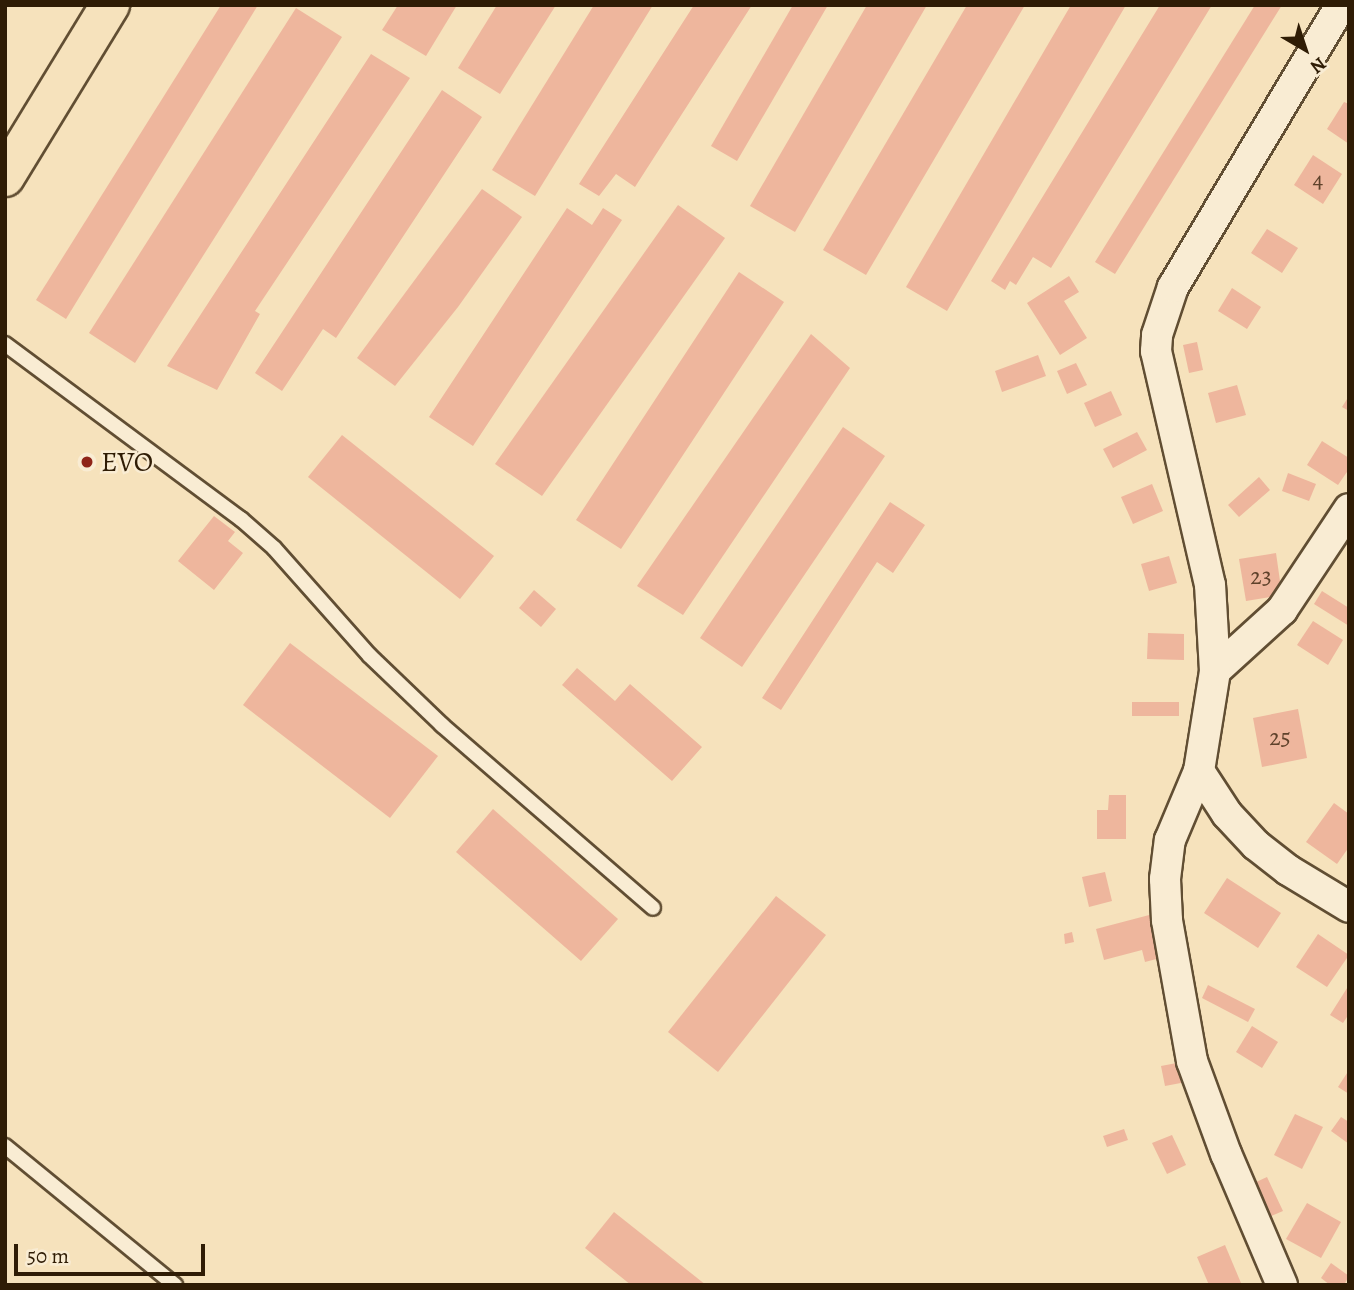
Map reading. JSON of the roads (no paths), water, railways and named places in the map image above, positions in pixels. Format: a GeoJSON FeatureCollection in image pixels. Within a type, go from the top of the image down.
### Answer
{"type":"FeatureCollection","features":[{"type":"Feature","properties":{"kind":"main road"},"geometry":{"type":"LineString","coordinates":[[5,177],[110,5]]}},
{"type":"Feature","properties":{"kind":"street"},"geometry":{"type":"LineString","coordinates":[[1282,1285],[1203,1093],[1188,1045],[1167,920],[1165,879],[1170,841],[1199,771],[1216,671],[1210,585],[1158,368],[1157,335],[1173,287],[1341,5]]}},
{"type":"Feature","properties":{"kind":"street"},"geometry":{"type":"LineString","coordinates":[[1216,671],[1282,611],[1349,509]]}},
{"type":"Feature","properties":{"kind":"street"},"geometry":{"type":"LineString","coordinates":[[1199,771],[1227,814],[1256,845],[1288,870],[1349,907]]}},
{"type":"Feature","properties":{"kind":"lane"},"geometry":{"type":"LineString","coordinates":[[5,344],[241,519],[274,548],[370,656],[442,725],[653,908]]}},
{"type":"Feature","properties":{"kind":"lane"},"geometry":{"type":"LineString","coordinates":[[5,1146],[175,1285]]}},
{"type":"Feature","properties":{"kind":"place","name":"EVO"},"geometry":{"type":"Point","coordinates":[87,462]}}]}
